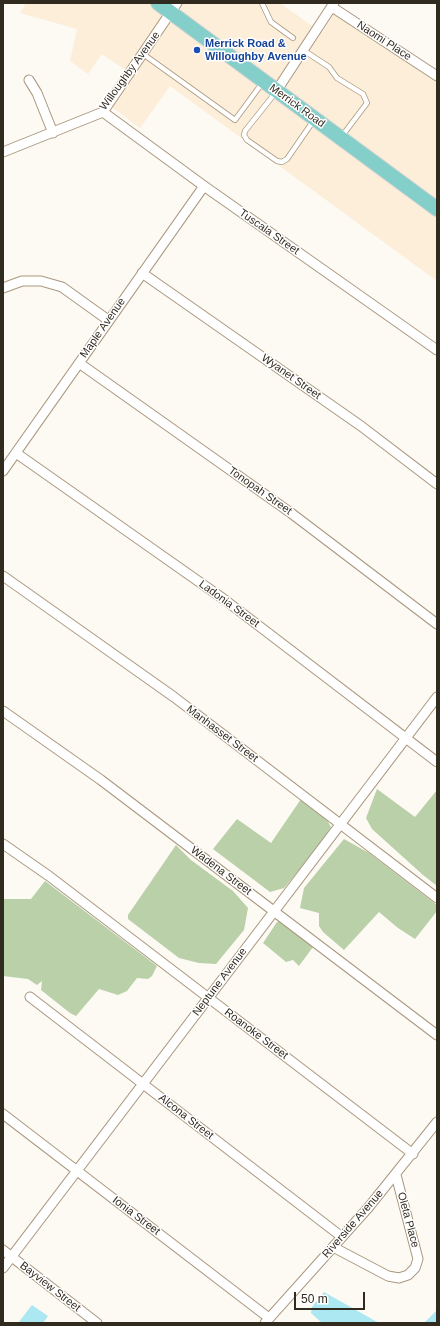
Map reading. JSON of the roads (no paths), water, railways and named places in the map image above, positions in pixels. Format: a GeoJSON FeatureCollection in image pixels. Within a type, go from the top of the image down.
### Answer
{"type":"FeatureCollection","features":[{"type":"Feature","properties":{"kind":"main road","name":"Merrick Road"},"geometry":{"type":"LineString","coordinates":[[158,3],[174,8],[264,82],[277,90],[437,209]]}},
{"type":"Feature","properties":{"kind":"street"},"geometry":{"type":"LineString","coordinates":[[277,90],[333,5]]}},
{"type":"Feature","properties":{"kind":"street","name":"Naomi Place"},"geometry":{"type":"LineString","coordinates":[[333,5],[437,76]]}},
{"type":"Feature","properties":{"kind":"street","name":"Willoughby Avenue"},"geometry":{"type":"LineString","coordinates":[[3,152],[103,112],[174,8]]}},
{"type":"Feature","properties":{"kind":"street"},"geometry":{"type":"LineString","coordinates":[[29,80],[38,93],[53,133]]}},
{"type":"Feature","properties":{"kind":"street","name":"Tuscala Street"},"geometry":{"type":"LineString","coordinates":[[103,112],[204,186],[437,350]]}},
{"type":"Feature","properties":{"kind":"street","name":"Maple Avenue"},"geometry":{"type":"LineString","coordinates":[[3,471],[108,320],[204,186]]}},
{"type":"Feature","properties":{"kind":"street","name":"Wyanet Street"},"geometry":{"type":"LineString","coordinates":[[142,273],[361,426],[437,484]]}},
{"type":"Feature","properties":{"kind":"street"},"geometry":{"type":"LineString","coordinates":[[3,288],[22,281],[41,281],[62,287],[108,320]]}},
{"type":"Feature","properties":{"kind":"street","name":"Tonopah Street"},"geometry":{"type":"LineString","coordinates":[[79,363],[291,513],[437,624]]}},
{"type":"Feature","properties":{"kind":"street","name":"Ladonia Street"},"geometry":{"type":"LineString","coordinates":[[16,453],[225,600],[437,762]]}},
{"type":"Feature","properties":{"kind":"street","name":"Manhasset Street"},"geometry":{"type":"LineString","coordinates":[[3,576],[174,697],[437,898]]}},
{"type":"Feature","properties":{"kind":"street","name":"Neptune Avenue"},"geometry":{"type":"LineString","coordinates":[[3,1268],[437,697]]}},
{"type":"Feature","properties":{"kind":"street","name":"Wadena Street"},"geometry":{"type":"LineString","coordinates":[[3,711],[101,780],[437,1035]]}},
{"type":"Feature","properties":{"kind":"street","name":"Roanoke Street"},"geometry":{"type":"LineString","coordinates":[[3,844],[49,876],[413,1154]]}},
{"type":"Feature","properties":{"kind":"street","name":"Alcona Street"},"geometry":{"type":"LineString","coordinates":[[30,997],[342,1237]]}},
{"type":"Feature","properties":{"kind":"street","name":"Ionia Street"},"geometry":{"type":"LineString","coordinates":[[3,1114],[77,1170],[267,1320]]}},
{"type":"Feature","properties":{"kind":"street","name":"Riverside Avenue"},"geometry":{"type":"LineString","coordinates":[[267,1320],[396,1175],[437,1122]]}},
{"type":"Feature","properties":{"kind":"street","name":"Oleta Place"},"geometry":{"type":"LineString","coordinates":[[333,1247],[388,1276],[399,1278],[408,1275],[415,1268],[418,1259],[396,1175]]}},
{"type":"Feature","properties":{"kind":"street","name":"Bayview Street"},"geometry":{"type":"LineString","coordinates":[[3,1250],[97,1323]]}},
{"type":"Feature","properties":{"kind":"lane"},"geometry":{"type":"LineString","coordinates":[[262,3],[271,22],[293,38]]}},
{"type":"Feature","properties":{"kind":"lane"},"geometry":{"type":"LineString","coordinates":[[303,50],[329,67],[337,78],[363,94],[367,103],[341,138]]}},
{"type":"Feature","properties":{"kind":"lane"},"geometry":{"type":"LineString","coordinates":[[143,54],[235,120],[264,82]]}},
{"type":"Feature","properties":{"kind":"lane"},"geometry":{"type":"LineString","coordinates":[[277,90],[245,130],[244,135],[247,140],[277,161],[282,162],[287,159],[315,119]]}},
{"type":"Feature","properties":{"kind":"water"},"geometry":{"type":"Polygon","coordinates":[[[324,1292],[379,1323],[322,1323],[311,1313],[312,1307],[324,1292]]]}},
{"type":"Feature","properties":{"kind":"water"},"geometry":{"type":"Polygon","coordinates":[[[32,1305],[48,1316],[43,1323],[18,1323],[32,1305]]]}},
{"type":"Feature","properties":{"kind":"water"},"geometry":{"type":"Polygon","coordinates":[[[437,1310],[437,1323],[424,1323],[437,1310]]]}},
{"type":"Feature","properties":{"kind":"place","name":"Merrick Road & Willoughby Avenue"},"geometry":{"type":"Point","coordinates":[197,50]}}]}
